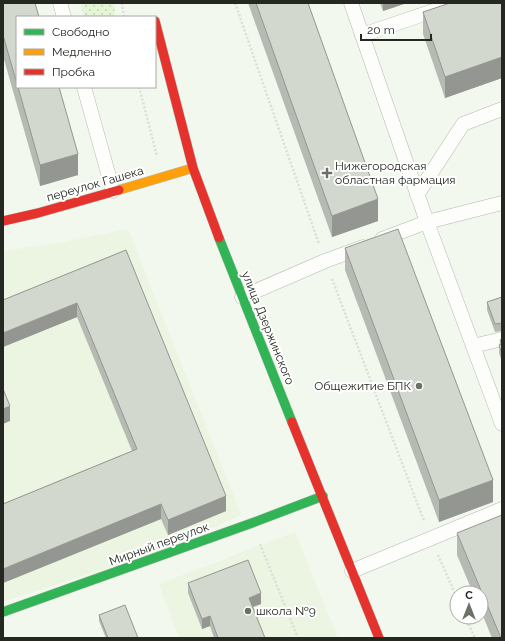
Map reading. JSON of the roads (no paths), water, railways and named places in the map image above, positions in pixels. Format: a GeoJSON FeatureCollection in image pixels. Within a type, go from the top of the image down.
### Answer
{"type":"FeatureCollection","features":[{"type":"Feature","properties":{"kind":"main road","name":"улица Дзержинского"},"geometry":{"type":"LineString","coordinates":[[156,24],[193,168],[242,297],[379,638]]}},
{"type":"Feature","properties":{"kind":"main road","name":"переулок Гашека"},"geometry":{"type":"LineString","coordinates":[[3,221],[38,213],[193,168]]}},
{"type":"Feature","properties":{"kind":"main road","name":"Мирный переулок"},"geometry":{"type":"LineString","coordinates":[[3,612],[252,524],[322,496]]}},
{"type":"Feature","properties":{"kind":"lane"},"geometry":{"type":"LineString","coordinates":[[60,3],[64,16]]}},
{"type":"Feature","properties":{"kind":"lane"},"geometry":{"type":"LineString","coordinates":[[351,3],[417,195],[502,424]]}},
{"type":"Feature","properties":{"kind":"lane"},"geometry":{"type":"LineString","coordinates":[[362,35],[456,3]]}},
{"type":"Feature","properties":{"kind":"lane"},"geometry":{"type":"LineString","coordinates":[[84,88],[113,191]]}},
{"type":"Feature","properties":{"kind":"lane"},"geometry":{"type":"LineString","coordinates":[[417,195],[463,124],[502,109]]}},
{"type":"Feature","properties":{"kind":"lane"},"geometry":{"type":"LineString","coordinates":[[242,297],[325,261],[427,222],[502,203]]}},
{"type":"Feature","properties":{"kind":"lane"},"geometry":{"type":"LineString","coordinates":[[473,346],[502,339]]}},
{"type":"Feature","properties":{"kind":"lane"},"geometry":{"type":"LineString","coordinates":[[352,571],[502,509]]}},
{"type":"Feature","properties":{"kind":"place","name":"Нижегородская областная фармация"},"geometry":{"type":"Point","coordinates":[327,173]}},
{"type":"Feature","properties":{"kind":"place","name":"Общежитие БПК"},"geometry":{"type":"Point","coordinates":[419,386]}},
{"type":"Feature","properties":{"kind":"place","name":"школа №9"},"geometry":{"type":"Point","coordinates":[248,611]}}]}
